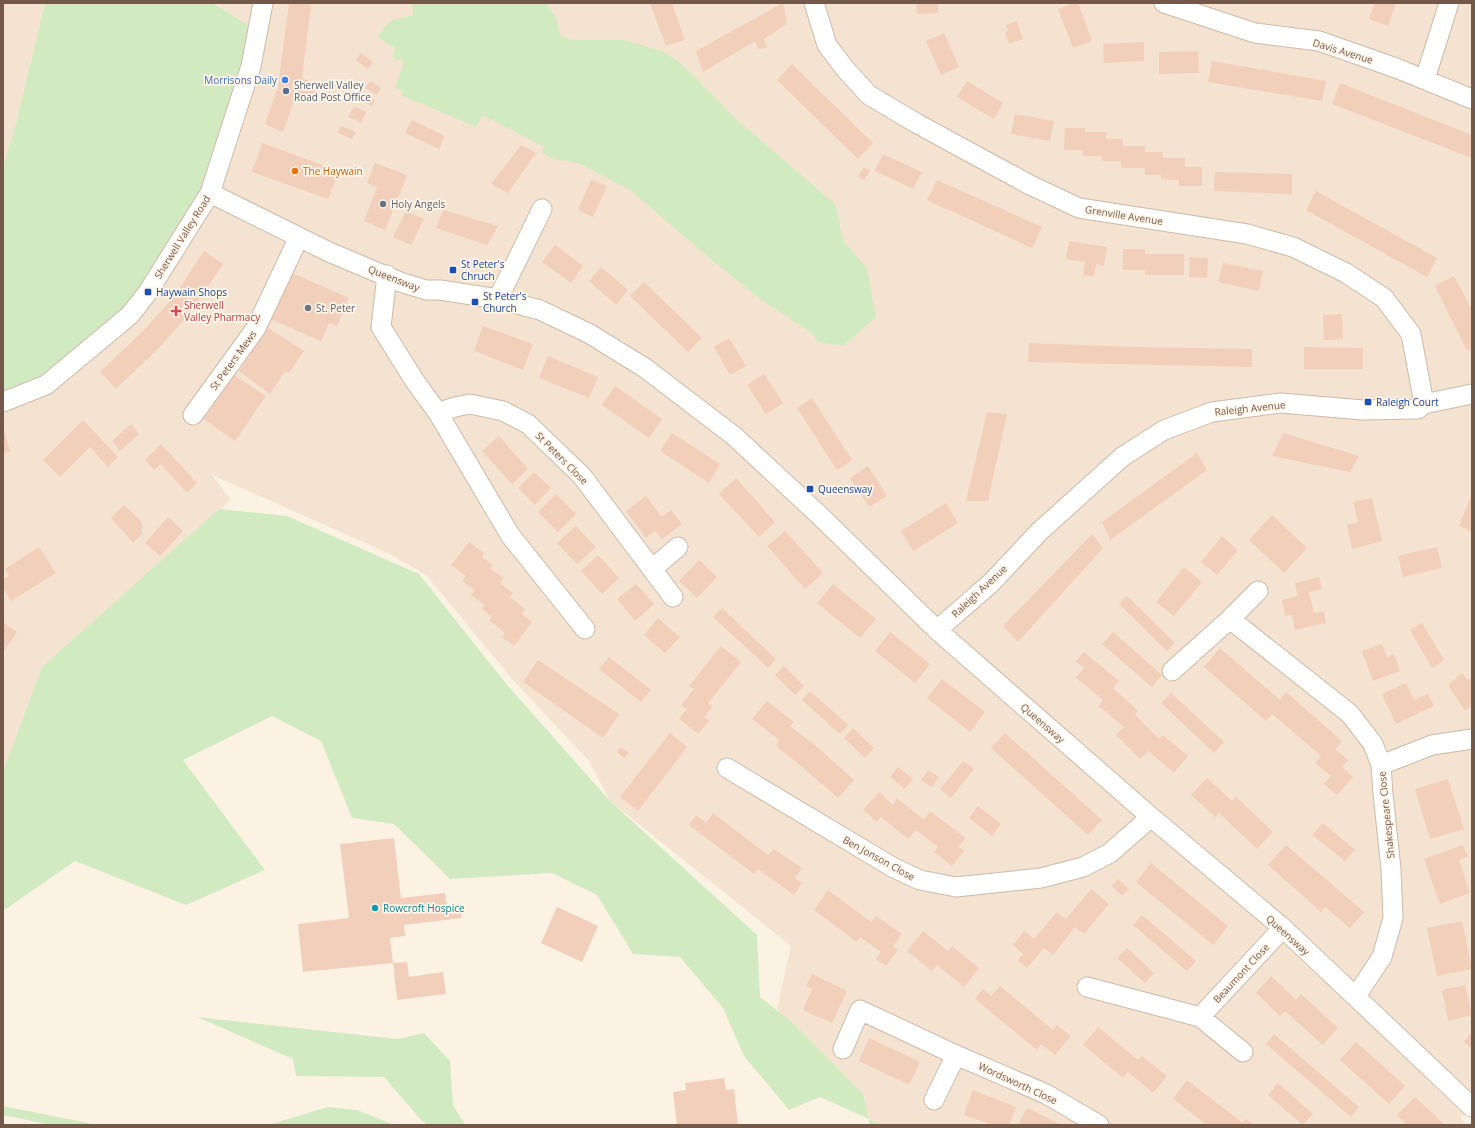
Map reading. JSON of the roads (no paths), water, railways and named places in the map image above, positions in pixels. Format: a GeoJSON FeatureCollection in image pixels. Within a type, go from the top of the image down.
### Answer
{"type":"FeatureCollection","features":[{"type":"Feature","properties":{"kind":"street","name":"Sherwell Valley Road"},"geometry":{"type":"LineString","coordinates":[[3,402],[46,385],[130,315],[148,292],[210,193],[251,66],[263,3]]}},
{"type":"Feature","properties":{"kind":"street","name":"Grenville Avenue"},"geometry":{"type":"LineString","coordinates":[[814,3],[827,45],[846,70],[869,95],[916,124],[1030,185],[1079,208],[1247,234],[1293,247],[1346,273],[1384,298],[1411,334],[1424,404]]}},
{"type":"Feature","properties":{"kind":"street","name":"Davis Avenue"},"geometry":{"type":"LineString","coordinates":[[1164,3],[1255,33],[1318,41],[1396,68],[1472,99]]}},
{"type":"Feature","properties":{"kind":"street"},"geometry":{"type":"LineString","coordinates":[[1425,79],[1449,3]]}},
{"type":"Feature","properties":{"kind":"street","name":"Queensway"},"geometry":{"type":"LineString","coordinates":[[210,193],[329,252],[387,275],[400,282],[426,290],[440,290],[498,299],[540,310],[590,334],[651,372],[734,436],[818,514],[937,630],[1150,817],[1283,928],[1472,1107]]}},
{"type":"Feature","properties":{"kind":"street"},"geometry":{"type":"LineString","coordinates":[[498,299],[542,209]]}},
{"type":"Feature","properties":{"kind":"street","name":"St Peters Mews"},"geometry":{"type":"LineString","coordinates":[[193,415],[256,328],[300,237]]}},
{"type":"Feature","properties":{"kind":"street"},"geometry":{"type":"LineString","coordinates":[[387,275],[380,327],[414,380],[438,413],[510,535],[585,629]]}},
{"type":"Feature","properties":{"kind":"street","name":"Raleigh Avenue"},"geometry":{"type":"LineString","coordinates":[[937,630],[991,583],[1039,532],[1122,457],[1164,430],[1212,412],[1281,403],[1363,410],[1418,409],[1424,404],[1472,394]]}},
{"type":"Feature","properties":{"kind":"street","name":"St Peters Close"},"geometry":{"type":"LineString","coordinates":[[438,413],[470,404],[503,411],[528,424],[582,476],[673,597]]}},
{"type":"Feature","properties":{"kind":"street"},"geometry":{"type":"LineString","coordinates":[[652,570],[678,547]]}},
{"type":"Feature","properties":{"kind":"street"},"geometry":{"type":"LineString","coordinates":[[1172,671],[1230,619],[1258,591]]}},
{"type":"Feature","properties":{"kind":"street","name":"Shakespeare Close"},"geometry":{"type":"LineString","coordinates":[[1230,619],[1350,714],[1373,744],[1381,765],[1391,869],[1393,918],[1382,958],[1356,996]]}},
{"type":"Feature","properties":{"kind":"street"},"geometry":{"type":"LineString","coordinates":[[1381,765],[1432,746],[1472,739]]}},
{"type":"Feature","properties":{"kind":"street","name":"Ben Jonson Close"},"geometry":{"type":"LineString","coordinates":[[728,768],[894,868],[920,880],[956,887],[1041,878],[1083,867],[1110,853],[1150,817]]}},
{"type":"Feature","properties":{"kind":"street","name":"Beaumont Close"},"geometry":{"type":"LineString","coordinates":[[1200,1017],[1283,928]]}},
{"type":"Feature","properties":{"kind":"street"},"geometry":{"type":"LineString","coordinates":[[1087,987],[1200,1017],[1243,1052]]}},
{"type":"Feature","properties":{"kind":"street","name":"Wordsworth Close"},"geometry":{"type":"LineString","coordinates":[[843,1049],[860,1010],[956,1055],[1046,1094],[1099,1125]]}},
{"type":"Feature","properties":{"kind":"street"},"geometry":{"type":"LineString","coordinates":[[934,1100],[956,1055]]}},
{"type":"Feature","properties":{"kind":"place","name":"Morrisons Daily"},"geometry":{"type":"Point","coordinates":[285,80]}},
{"type":"Feature","properties":{"kind":"place","name":"Sherwell Valley Road Post Office"},"geometry":{"type":"Point","coordinates":[286,91]}},
{"type":"Feature","properties":{"kind":"place","name":"The Haywain"},"geometry":{"type":"Point","coordinates":[295,171]}},
{"type":"Feature","properties":{"kind":"place","name":"Holy Angels"},"geometry":{"type":"Point","coordinates":[383,204]}},
{"type":"Feature","properties":{"kind":"place","name":"St Peter's Chruch"},"geometry":{"type":"Point","coordinates":[453,270]}},
{"type":"Feature","properties":{"kind":"place","name":"Haywain Shops"},"geometry":{"type":"Point","coordinates":[148,292]}},
{"type":"Feature","properties":{"kind":"place","name":"St Peter's Church"},"geometry":{"type":"Point","coordinates":[475,302]}},
{"type":"Feature","properties":{"kind":"place","name":"St. Peter"},"geometry":{"type":"Point","coordinates":[308,308]}},
{"type":"Feature","properties":{"kind":"place","name":"Sherwell Valley Pharmacy"},"geometry":{"type":"Point","coordinates":[176,311]}},
{"type":"Feature","properties":{"kind":"place","name":"Raleigh Court"},"geometry":{"type":"Point","coordinates":[1368,402]}},
{"type":"Feature","properties":{"kind":"place","name":"Queensway"},"geometry":{"type":"Point","coordinates":[810,489]}},
{"type":"Feature","properties":{"kind":"place","name":"Rowcroft Hospice"},"geometry":{"type":"Point","coordinates":[375,908]}}]}
